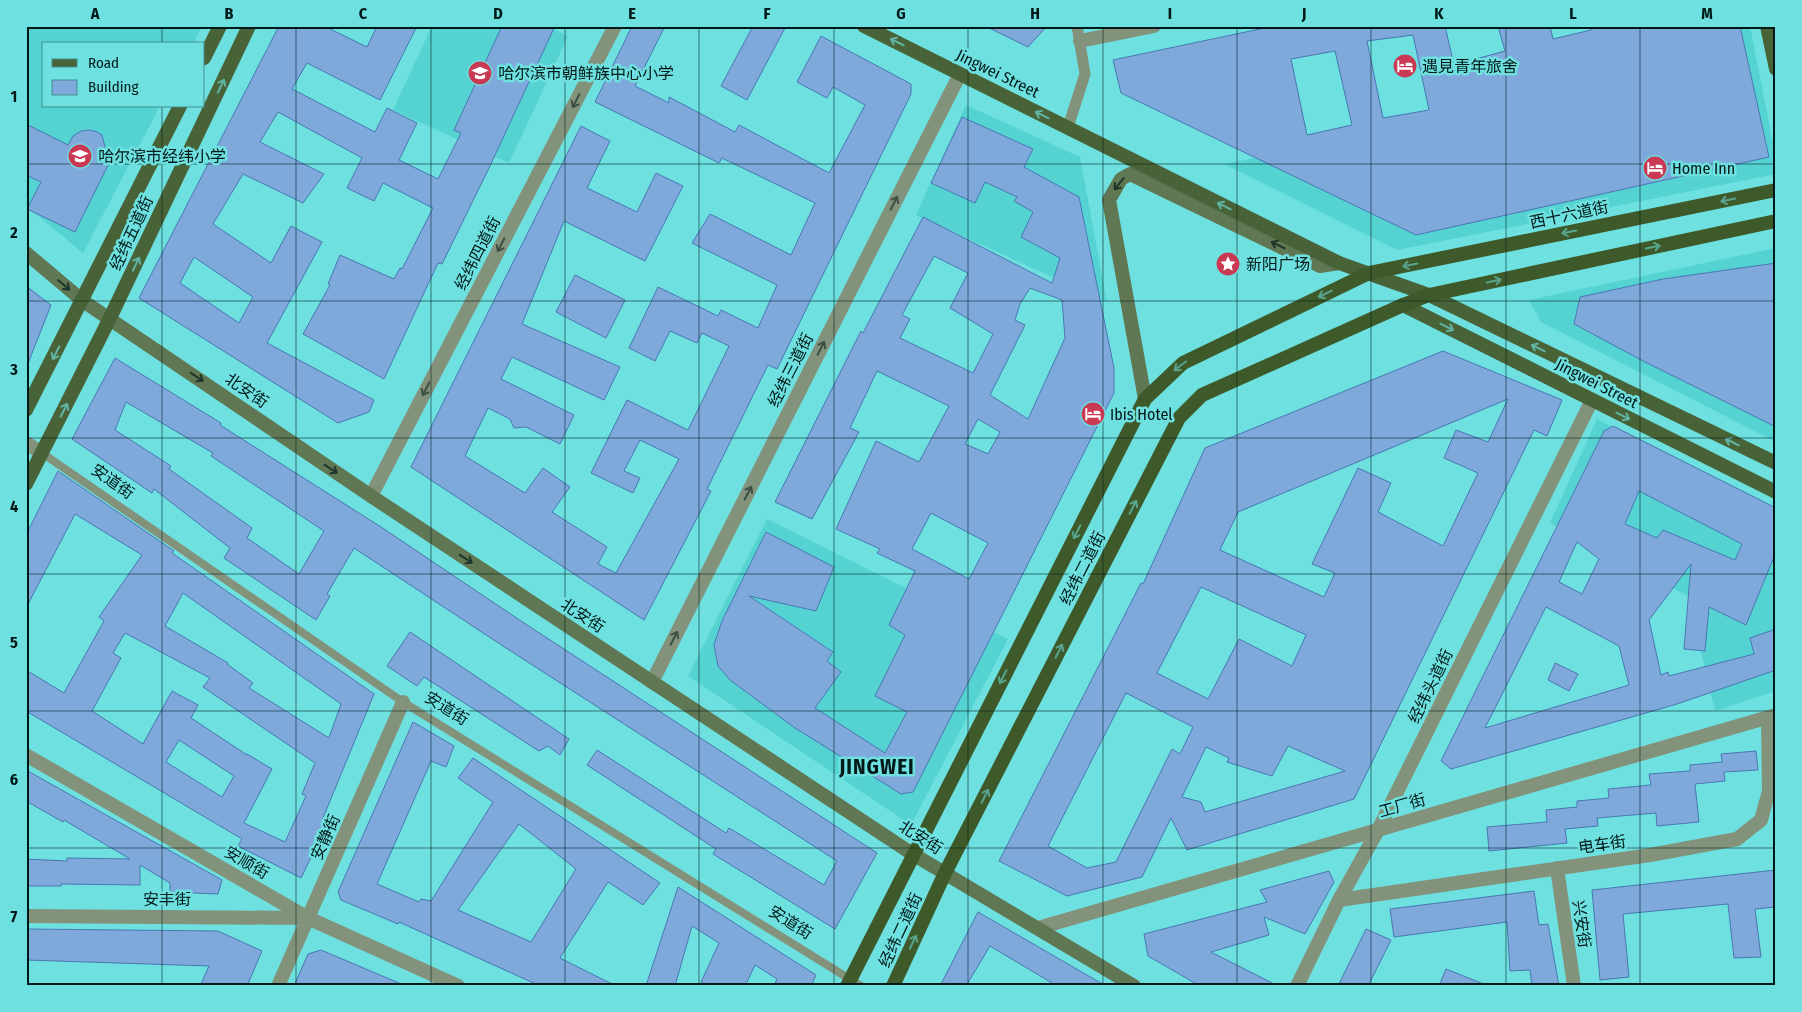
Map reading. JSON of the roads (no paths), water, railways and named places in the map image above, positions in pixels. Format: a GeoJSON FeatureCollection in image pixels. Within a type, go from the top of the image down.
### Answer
{"type":"FeatureCollection","features":[{"type":"Feature","properties":{"kind":"highway","name":"西十六道街"},"geometry":{"type":"LineString","coordinates":[[1369,273],[1776,190]]}},
{"type":"Feature","properties":{"kind":"highway"},"geometry":{"type":"LineString","coordinates":[[1429,295],[1776,221]]}},
{"type":"Feature","properties":{"kind":"highway","name":"经纬二道街"},"geometry":{"type":"LineString","coordinates":[[853,983],[913,854],[1145,398],[1183,363],[1369,273]]}},
{"type":"Feature","properties":{"kind":"highway","name":"经纬二道街"},"geometry":{"type":"LineString","coordinates":[[893,986],[946,873],[1179,418],[1202,395],[1403,304],[1429,295]]}},
{"type":"Feature","properties":{"kind":"main road"},"geometry":{"type":"LineString","coordinates":[[205,56],[220,26]]}},
{"type":"Feature","properties":{"kind":"main road","name":"经纬五道街"},"geometry":{"type":"LineString","coordinates":[[26,484],[110,318],[249,26]]}},
{"type":"Feature","properties":{"kind":"main road","name":"Jingwei Street"},"geometry":{"type":"LineString","coordinates":[[864,26],[1339,263],[1429,295],[1776,463]]}},
{"type":"Feature","properties":{"kind":"main road"},"geometry":{"type":"LineString","coordinates":[[1767,26],[1776,69]]}},
{"type":"Feature","properties":{"kind":"main road","name":"经纬五道街"},"geometry":{"type":"LineString","coordinates":[[26,410],[83,301],[179,108]]}},
{"type":"Feature","properties":{"kind":"main road"},"geometry":{"type":"LineString","coordinates":[[1145,398],[1109,200],[1121,179],[1130,174],[1320,266],[1339,263]]}},
{"type":"Feature","properties":{"kind":"main road","name":"北安街"},"geometry":{"type":"LineString","coordinates":[[26,254],[83,301],[371,496],[652,682],[913,854],[1134,986]]}},
{"type":"Feature","properties":{"kind":"main road","name":"Jingwei Street"},"geometry":{"type":"LineString","coordinates":[[1403,304],[1776,492]]}},
{"type":"Feature","properties":{"kind":"street","name":"经纬四道街"},"geometry":{"type":"LineString","coordinates":[[371,496],[615,26]]}},
{"type":"Feature","properties":{"kind":"street"},"geometry":{"type":"LineString","coordinates":[[1068,127],[1086,74],[1077,26]]}},
{"type":"Feature","properties":{"kind":"street"},"geometry":{"type":"LineString","coordinates":[[1080,41],[1154,26]]}},
{"type":"Feature","properties":{"kind":"street","name":"经纬三道街"},"geometry":{"type":"LineString","coordinates":[[652,682],[960,74]]}},
{"type":"Feature","properties":{"kind":"street","name":"经纬头道街"},"geometry":{"type":"LineString","coordinates":[[1297,986],[1339,900],[1378,830],[1592,400]]}},
{"type":"Feature","properties":{"kind":"street","name":"安道街"},"geometry":{"type":"LineString","coordinates":[[26,442],[42,453]]}},
{"type":"Feature","properties":{"kind":"street","name":"安静街"},"geometry":{"type":"LineString","coordinates":[[278,986],[404,702]]}},
{"type":"Feature","properties":{"kind":"street","name":"工厂街"},"geometry":{"type":"LineString","coordinates":[[1038,928],[1772,716]]}},
{"type":"Feature","properties":{"kind":"street","name":"电车街"},"geometry":{"type":"LineString","coordinates":[[1339,900],[1650,855],[1737,839],[1761,820],[1769,791],[1772,716]]}},
{"type":"Feature","properties":{"kind":"street","name":"安顺街"},"geometry":{"type":"LineString","coordinates":[[26,754],[308,918],[458,986]]}},
{"type":"Feature","properties":{"kind":"street","name":"兴安街"},"geometry":{"type":"LineString","coordinates":[[1556,868],[1574,986]]}},
{"type":"Feature","properties":{"kind":"street","name":"安丰街"},"geometry":{"type":"LineString","coordinates":[[26,916],[308,918]]}},
{"type":"Feature","properties":{"kind":"lane","name":"安道街"},"geometry":{"type":"LineString","coordinates":[[42,453],[404,702],[853,983]]}},
{"type":"Feature","properties":{"kind":"place","name":"遇見青年旅舍"},"geometry":{"type":"Point","coordinates":[1405,66]}},
{"type":"Feature","properties":{"kind":"place","name":"哈尔滨市朝鲜族中心小学"},"geometry":{"type":"Point","coordinates":[480,73]}},
{"type":"Feature","properties":{"kind":"place","name":"哈尔滨市经纬小学"},"geometry":{"type":"Point","coordinates":[80,156]}},
{"type":"Feature","properties":{"kind":"place","name":"Home Inn"},"geometry":{"type":"Point","coordinates":[1655,168]}},
{"type":"Feature","properties":{"kind":"place","name":"新阳广场"},"geometry":{"type":"Point","coordinates":[1228,264]}},
{"type":"Feature","properties":{"kind":"place","name":"Ibis Hotel"},"geometry":{"type":"Point","coordinates":[1093,414]}},
{"type":"Feature","properties":{"kind":"district","name":"JINGWEI"},"geometry":{"type":"Point","coordinates":[877,767]}}]}
